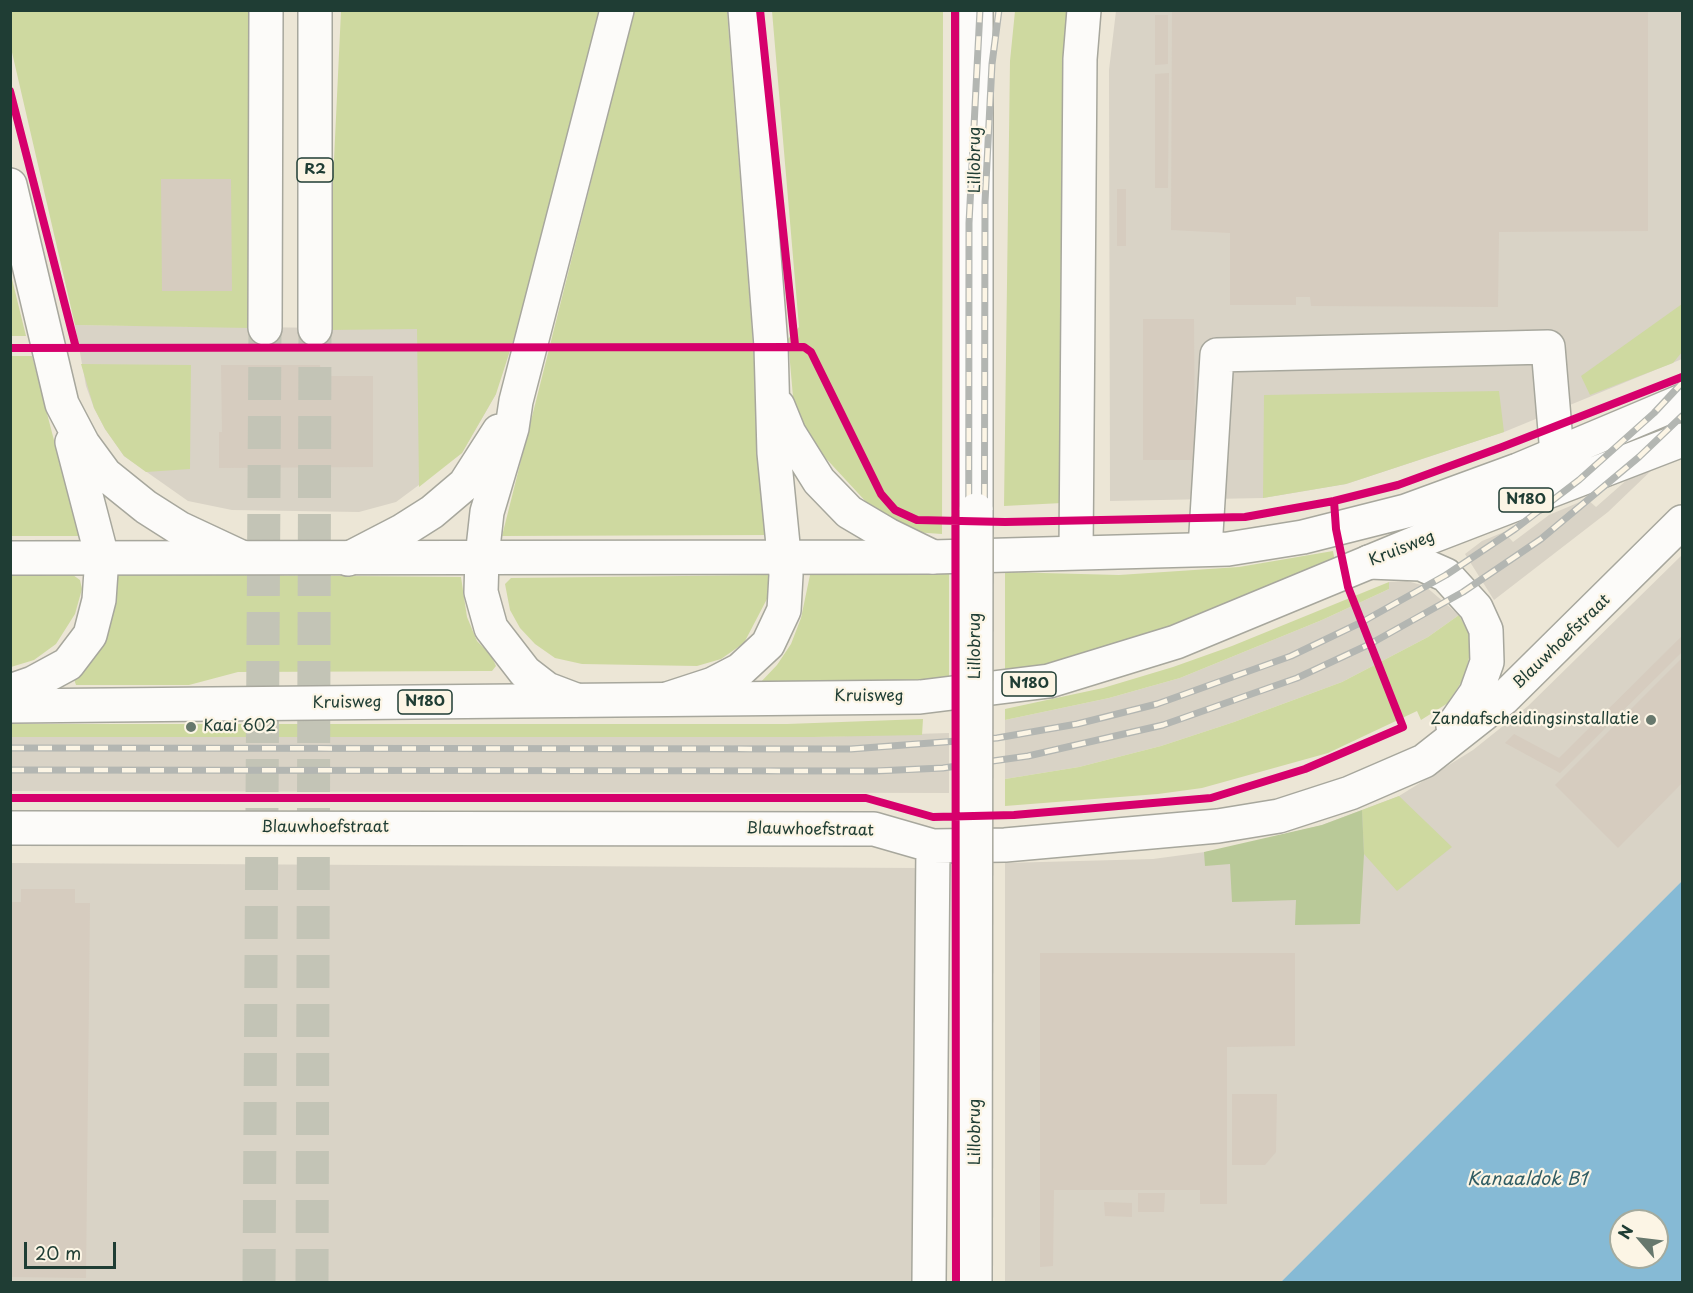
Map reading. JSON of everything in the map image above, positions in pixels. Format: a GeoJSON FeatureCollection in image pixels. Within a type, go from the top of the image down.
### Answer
{"type":"FeatureCollection","features":[{"type":"Feature","properties":{"kind":"main road"},"geometry":{"type":"LineString","coordinates":[[265,328],[266,10]]}},
{"type":"Feature","properties":{"kind":"main road","name":"R2"},"geometry":{"type":"LineString","coordinates":[[315,10],[315,329]]}},
{"type":"Feature","properties":{"kind":"main road"},"geometry":{"type":"LineString","coordinates":[[576,700],[547,689],[525,672],[491,628],[481,592],[482,557],[487,512],[512,428],[516,401],[616,10]]}},
{"type":"Feature","properties":{"kind":"main road"},"geometry":{"type":"LineString","coordinates":[[667,699],[713,684],[740,670],[768,644],[784,610],[786,575],[774,453],[773,393],[745,10]]}},
{"type":"Feature","properties":{"kind":"main road","name":"Lillobrug"},"geometry":{"type":"LineString","coordinates":[[975,1282],[976,10]]}},
{"type":"Feature","properties":{"kind":"main road"},"geometry":{"type":"LineString","coordinates":[[1076,552],[1080,59],[1084,10]]}},
{"type":"Feature","properties":{"kind":"main road"},"geometry":{"type":"LineString","coordinates":[[10,185],[62,404],[102,557],[99,600],[90,635],[68,664],[33,683],[10,691]]}},
{"type":"Feature","properties":{"kind":"main road"},"geometry":{"type":"LineString","coordinates":[[1205,549],[1217,355],[1548,347],[1557,454]]}},
{"type":"Feature","properties":{"kind":"main road"},"geometry":{"type":"LineString","coordinates":[[773,393],[789,433],[819,481],[849,512],[888,535],[933,557]]}},
{"type":"Feature","properties":{"kind":"main road"},"geometry":{"type":"LineString","coordinates":[[348,559],[402,531],[432,512],[465,484],[484,457],[516,401]]}},
{"type":"Feature","properties":{"kind":"main road","name":"Kruisweg"},"geometry":{"type":"LineString","coordinates":[[10,558],[933,557],[1228,549],[1303,537],[1458,494],[1683,401]]}},
{"type":"Feature","properties":{"kind":"main road"},"geometry":{"type":"LineString","coordinates":[[62,404],[83,444],[105,474],[146,507],[179,528],[241,557]]}},
{"type":"Feature","properties":{"kind":"main road","name":"Kruisweg"},"geometry":{"type":"LineString","coordinates":[[10,706],[920,697],[1049,681],[1176,642],[1370,562],[1683,441]]}},
{"type":"Feature","properties":{"kind":"main road","name":"Blauwhoefstraat"},"geometry":{"type":"LineString","coordinates":[[10,828],[874,829],[933,846],[1005,845],[1218,826],[1279,816],[1350,794],[1424,761],[1504,698],[1683,522]]}},
{"type":"Feature","properties":{"kind":"main road"},"geometry":{"type":"LineString","coordinates":[[1370,562],[1421,564],[1446,574],[1476,608],[1486,630],[1487,662],[1476,693],[1458,720],[1424,761]]}},
{"type":"Feature","properties":{"kind":"main road"},"geometry":{"type":"LineString","coordinates":[[929,1282],[933,846]]}},
{"type":"Feature","properties":{"kind":"shaded area"},"geometry":{"type":"Polygon","coordinates":[[[1116,11],[1682,11],[1682,359],[1504,432],[1346,484],[1263,498],[1110,501],[1109,70],[1116,11]]]}},
{"type":"Feature","properties":{"kind":"shaded area"},"geometry":{"type":"Polygon","coordinates":[[[75,325],[417,329],[496,394],[462,453],[396,502],[359,512],[232,510],[188,501],[124,456],[105,429],[94,408],[86,386],[75,325]]]}},
{"type":"Feature","properties":{"kind":"shaded area"},"geometry":{"type":"Polygon","coordinates":[[[1656,466],[1608,512],[1494,600],[1465,554],[1482,541],[1504,532],[1513,542],[1549,515],[1587,499],[1596,507],[1629,478],[1656,466]]]}},
{"type":"Feature","properties":{"kind":"shaded area"},"geometry":{"type":"Polygon","coordinates":[[[1682,555],[1682,881],[1281,1282],[1005,1282],[1005,863],[1153,859],[1220,850],[1322,825],[1399,796],[1473,750],[1528,706],[1682,555]]]}},
{"type":"Feature","properties":{"kind":"shaded area"},"geometry":{"type":"Polygon","coordinates":[[[1407,581],[1425,586],[1459,615],[1428,637],[1342,682],[1234,722],[1161,746],[1079,767],[1005,779],[1005,720],[1109,698],[1180,678],[1322,620],[1389,589],[1389,582],[1407,581]]]}},
{"type":"Feature","properties":{"kind":"shaded area"},"geometry":{"type":"Polygon","coordinates":[[[949,733],[949,793],[11,791],[11,737],[814,737],[949,733]]]}},
{"type":"Feature","properties":{"kind":"shaded area"},"geometry":{"type":"Polygon","coordinates":[[[11,863],[917,868],[915,1282],[11,1282],[11,863]]]}},
{"type":"Feature","properties":{"kind":"green space"},"geometry":{"type":"Polygon","coordinates":[[[10,11],[250,11],[250,328],[75,325],[11,48],[10,11]]]}},
{"type":"Feature","properties":{"kind":"green space"},"geometry":{"type":"Polygon","coordinates":[[[341,11],[600,11],[517,329],[496,394],[462,453],[419,487],[417,329],[326,330],[341,11]]]}},
{"type":"Feature","properties":{"kind":"green space"},"geometry":{"type":"Polygon","coordinates":[[[634,11],[727,11],[768,535],[502,536],[634,11]]]}},
{"type":"Feature","properties":{"kind":"green space"},"geometry":{"type":"Polygon","coordinates":[[[772,11],[943,11],[942,534],[913,532],[869,505],[820,452],[803,425],[793,397],[788,339],[799,327],[772,11]]]}},
{"type":"Feature","properties":{"kind":"green space"},"geometry":{"type":"Polygon","coordinates":[[[1015,11],[1068,11],[1062,503],[1004,506],[1010,61],[1015,11]]]}},
{"type":"Feature","properties":{"kind":"green space"},"geometry":{"type":"Polygon","coordinates":[[[11,275],[26,336],[11,336],[11,275]]]}},
{"type":"Feature","properties":{"kind":"green space"},"geometry":{"type":"Polygon","coordinates":[[[1682,304],[1682,352],[1673,363],[1590,395],[1581,376],[1682,304]]]}},
{"type":"Feature","properties":{"kind":"green space"},"geometry":{"type":"Polygon","coordinates":[[[11,356],[32,356],[79,536],[11,536],[11,356]]]}},
{"type":"Feature","properties":{"kind":"green space"},"geometry":{"type":"Polygon","coordinates":[[[81,364],[191,365],[190,469],[146,472],[124,456],[105,429],[94,408],[81,364]]]}},
{"type":"Feature","properties":{"kind":"green space"},"geometry":{"type":"Polygon","coordinates":[[[1499,391],[1504,432],[1346,484],[1263,498],[1264,395],[1499,391]]]}},
{"type":"Feature","properties":{"kind":"green space"},"geometry":{"type":"Polygon","coordinates":[[[1333,551],[1335,562],[1178,629],[1005,677],[1005,572],[1119,575],[1239,567],[1333,551]]]}},
{"type":"Feature","properties":{"kind":"green space"},"geometry":{"type":"Polygon","coordinates":[[[949,573],[949,683],[758,685],[777,665],[791,644],[801,618],[810,575],[949,573]]]}},
{"type":"Feature","properties":{"kind":"green space"},"geometry":{"type":"Polygon","coordinates":[[[117,574],[461,577],[467,617],[477,641],[491,655],[496,666],[492,671],[238,672],[189,685],[76,685],[74,679],[112,610],[117,574]]]}},
{"type":"Feature","properties":{"kind":"green space"},"geometry":{"type":"Polygon","coordinates":[[[11,575],[73,575],[80,580],[82,589],[75,614],[56,644],[34,660],[11,667],[11,575]]]}},
{"type":"Feature","properties":{"kind":"green space"},"geometry":{"type":"Polygon","coordinates":[[[769,575],[768,597],[744,643],[721,659],[697,666],[582,664],[555,658],[535,644],[520,628],[510,610],[505,584],[511,578],[769,575]]]}},
{"type":"Feature","properties":{"kind":"green space"},"geometry":{"type":"Polygon","coordinates":[[[1389,582],[1389,589],[1322,620],[1180,678],[1109,698],[1005,720],[1005,709],[1103,688],[1173,667],[1232,646],[1389,582]]]}},
{"type":"Feature","properties":{"kind":"green space"},"geometry":{"type":"Polygon","coordinates":[[[1459,615],[1469,634],[1470,654],[1464,678],[1448,703],[1421,720],[1417,711],[1328,753],[1202,788],[1158,794],[1005,806],[1005,779],[1079,767],[1161,746],[1234,722],[1342,682],[1428,637],[1459,615]]]}},
{"type":"Feature","properties":{"kind":"green space"},"geometry":{"type":"Polygon","coordinates":[[[923,719],[922,735],[10,737],[11,724],[787,724],[923,719]]]}},
{"type":"Feature","properties":{"kind":"green space"},"geometry":{"type":"Polygon","coordinates":[[[1399,796],[1452,847],[1397,891],[1364,854],[1362,810],[1399,796]]]}},
{"type":"Feature","properties":{"kind":"green space"},"geometry":{"type":"Polygon","coordinates":[[[1362,810],[1364,854],[1360,924],[1295,925],[1296,900],[1232,902],[1230,864],[1205,866],[1204,852],[1322,825],[1362,810]]]}},
{"type":"Feature","properties":{"kind":"water","name":"Kanaaldok B1"},"geometry":{"type":"Polygon","coordinates":[[[1682,881],[1682,1282],[1281,1282],[1682,881]]]}},
{"type":"Feature","properties":{"kind":"building"},"geometry":{"type":"Polygon","coordinates":[[[1172,10],[1648,10],[1648,231],[1499,232],[1498,307],[1311,306],[1310,297],[1296,297],[1296,305],[1230,305],[1230,233],[1171,230],[1172,10]]]}},
{"type":"Feature","properties":{"kind":"building"},"geometry":{"type":"Polygon","coordinates":[[[1155,15],[1168,15],[1168,64],[1155,65],[1155,15]]]}},
{"type":"Feature","properties":{"kind":"building"},"geometry":{"type":"Polygon","coordinates":[[[1169,73],[1168,188],[1155,188],[1155,74],[1169,73]]]}},
{"type":"Feature","properties":{"kind":"building"},"geometry":{"type":"Polygon","coordinates":[[[161,179],[231,179],[232,291],[162,291],[161,179]]]}},
{"type":"Feature","properties":{"kind":"building"},"geometry":{"type":"Polygon","coordinates":[[[1117,189],[1126,189],[1126,246],[1117,246],[1117,189]]]}},
{"type":"Feature","properties":{"kind":"building"},"geometry":{"type":"Polygon","coordinates":[[[1143,319],[1194,319],[1195,460],[1143,460],[1143,319]]]}},
{"type":"Feature","properties":{"kind":"building"},"geometry":{"type":"Polygon","coordinates":[[[221,365],[320,365],[321,376],[373,376],[373,467],[219,468],[219,432],[222,432],[221,365]]]}},
{"type":"Feature","properties":{"kind":"building"},"geometry":{"type":"Polygon","coordinates":[[[1682,636],[1682,652],[1560,773],[1505,743],[1514,734],[1559,758],[1682,636]]]}},
{"type":"Feature","properties":{"kind":"building","name":"Zandafscheidingsinstallatie"},"geometry":{"type":"Polygon","coordinates":[[[1682,658],[1682,783],[1618,848],[1555,785],[1682,658]]]}},
{"type":"Feature","properties":{"kind":"building"},"geometry":{"type":"Polygon","coordinates":[[[21,889],[75,889],[75,903],[90,903],[86,1278],[10,1277],[10,902],[21,902],[21,889]]]}},
{"type":"Feature","properties":{"kind":"building"},"geometry":{"type":"Polygon","coordinates":[[[1040,953],[1295,953],[1295,1046],[1227,1047],[1227,1204],[1200,1204],[1200,1190],[1054,1190],[1053,1266],[1040,1267],[1040,953]]]}},
{"type":"Feature","properties":{"kind":"building"},"geometry":{"type":"Polygon","coordinates":[[[1232,1094],[1277,1094],[1276,1152],[1265,1165],[1232,1165],[1232,1094]]]}},
{"type":"Feature","properties":{"kind":"building"},"geometry":{"type":"Polygon","coordinates":[[[1138,1193],[1165,1193],[1164,1212],[1138,1212],[1138,1193]]]}},
{"type":"Feature","properties":{"kind":"building"},"geometry":{"type":"Polygon","coordinates":[[[1104,1202],[1132,1203],[1132,1217],[1105,1216],[1104,1202]]]}},
{"type":"Feature","properties":{"kind":"tunnel"},"geometry":{"type":"LineString","coordinates":[[259,1282],[265,328]]}},
{"type":"Feature","properties":{"kind":"tunnel"},"geometry":{"type":"LineString","coordinates":[[312,1282],[315,329]]}},
{"type":"Feature","properties":{"kind":"railway"},"geometry":{"type":"LineString","coordinates":[[968,1282],[969,223],[980,10]]}},
{"type":"Feature","properties":{"kind":"railway"},"geometry":{"type":"LineString","coordinates":[[983,1282],[985,202],[992,64],[999,10]]}},
{"type":"Feature","properties":{"kind":"railway"},"geometry":{"type":"LineString","coordinates":[[10,748],[851,749],[997,738],[1077,724],[1157,704],[1291,656],[1362,622],[1446,575],[1515,529],[1579,480],[1654,413],[1682,383]]}},
{"type":"Feature","properties":{"kind":"railway"},"geometry":{"type":"LineString","coordinates":[[10,770],[875,771],[943,768],[1028,756],[1163,725],[1297,678],[1370,644],[1463,592],[1541,539],[1639,457],[1682,416]]}},
{"type":"Feature","properties":{"kind":"cycle path"},"geometry":{"type":"LineString","coordinates":[[760,10],[795,345]]}},
{"type":"Feature","properties":{"kind":"cycle path"},"geometry":{"type":"LineString","coordinates":[[955,10],[956,1282]]}},
{"type":"Feature","properties":{"kind":"cycle path"},"geometry":{"type":"LineString","coordinates":[[10,91],[76,348]]}},
{"type":"Feature","properties":{"kind":"cycle path"},"geometry":{"type":"LineString","coordinates":[[10,348],[804,347],[811,352],[881,494],[895,510],[917,520],[1005,522],[1245,517],[1334,501],[1398,485],[1682,377]]}},
{"type":"Feature","properties":{"kind":"cycle path"},"geometry":{"type":"LineString","coordinates":[[10,798],[866,798],[933,817],[1014,815],[1211,798],[1305,769],[1403,727],[1348,587],[1336,529],[1334,501]]}},
{"type":"Feature","properties":{"kind":"place","name":"Zandafscheidingsinstallatie"},"geometry":{"type":"Point","coordinates":[1651,720]}},
{"type":"Feature","properties":{"kind":"place","name":"Kaai 602"},"geometry":{"type":"Point","coordinates":[191,727]}}]}
